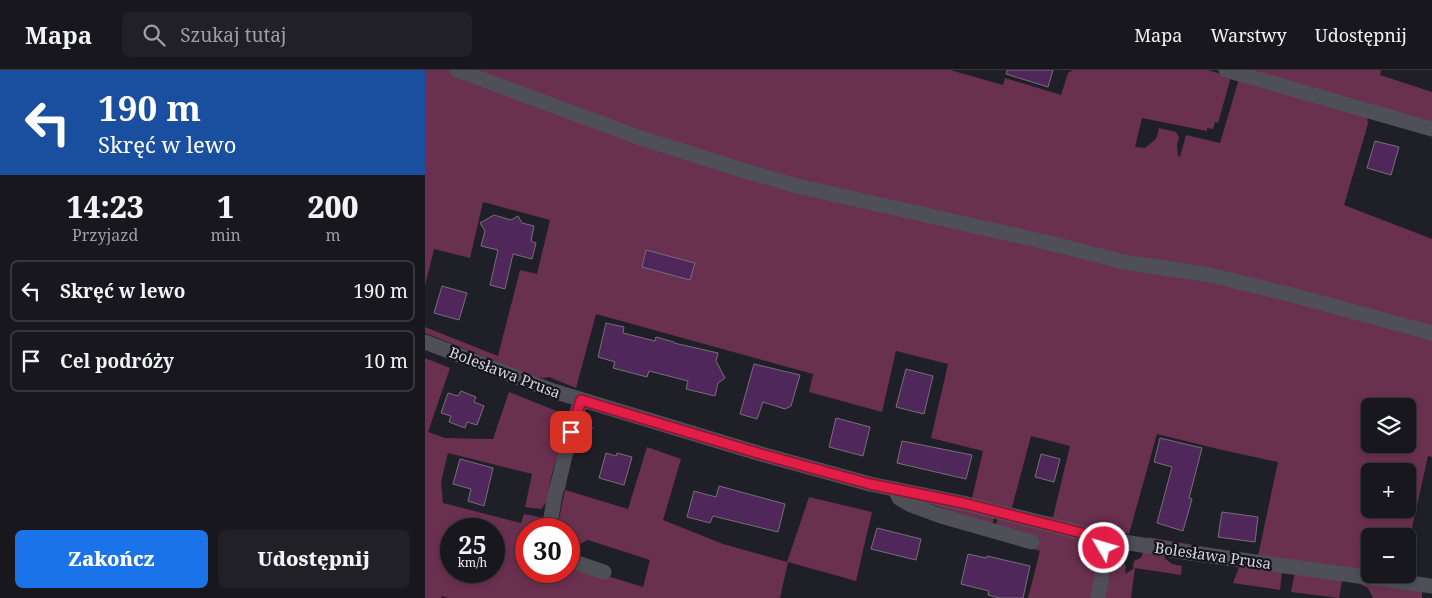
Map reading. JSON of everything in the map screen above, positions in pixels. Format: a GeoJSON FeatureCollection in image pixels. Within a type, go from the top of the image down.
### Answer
{"type":"FeatureCollection","features":[{"type":"Feature","properties":{"kind":"street"},"geometry":{"type":"LineString","coordinates":[[457,70],[638,137],[797,186],[1059,245],[1124,262],[1210,275],[1432,333]]}},
{"type":"Feature","properties":{"kind":"street"},"geometry":{"type":"LineString","coordinates":[[1233,71],[1432,129]]}},
{"type":"Feature","properties":{"kind":"street","name":"Bolesława Prusa"},"geometry":{"type":"LineString","coordinates":[[425,342],[538,386],[769,457],[895,490],[963,503],[1086,534],[1102,544],[1109,541],[1118,541],[1183,552],[1432,586]]}},
{"type":"Feature","properties":{"kind":"street"},"geometry":{"type":"LineString","coordinates":[[551,518],[555,495],[581,400]]}},
{"type":"Feature","properties":{"kind":"street"},"geometry":{"type":"LineString","coordinates":[[895,490],[899,498],[911,505],[941,516],[1032,542]]}},
{"type":"Feature","properties":{"kind":"street"},"geometry":{"type":"LineString","coordinates":[[1099,598],[1105,559],[1102,544]]}},
{"type":"Feature","properties":{"kind":"street"},"geometry":{"type":"LineString","coordinates":[[580,564],[604,572]]}},
{"type":"Feature","properties":{"kind":"shaded area"},"geometry":{"type":"Polygon","coordinates":[[[425,70],[950,70],[1003,85],[1005,78],[1061,95],[1068,73],[1073,70],[1208,70],[1231,77],[1218,123],[1215,122],[1213,129],[1207,128],[1207,131],[1142,118],[1135,147],[1145,148],[1156,139],[1159,128],[1176,132],[1179,137],[1177,146],[1178,156],[1180,157],[1186,135],[1220,143],[1239,79],[1367,116],[1368,124],[1344,205],[1432,239],[1432,457],[1428,456],[1416,510],[1416,463],[1361,463],[1361,518],[1414,518],[1412,528],[1361,528],[1361,572],[1279,561],[1148,539],[1147,537],[1258,556],[1278,462],[1157,434],[1129,534],[1117,531],[1115,535],[1035,514],[1053,517],[1070,446],[1031,436],[1011,511],[972,498],[983,451],[931,438],[948,364],[896,351],[882,412],[809,392],[813,374],[596,314],[576,388],[549,377],[536,377],[425,333],[425,327],[498,356],[520,270],[537,274],[550,220],[483,202],[470,258],[434,249],[425,286],[425,70]]]}},
{"type":"Feature","properties":{"kind":"shaded area"},"geometry":{"type":"Polygon","coordinates":[[[1247,70],[1381,70],[1380,75],[1432,92],[1432,125],[1247,70]]]}},
{"type":"Feature","properties":{"kind":"shaded area"},"geometry":{"type":"Polygon","coordinates":[[[425,358],[450,368],[428,432],[445,438],[493,439],[509,392],[564,414],[568,419],[553,469],[548,500],[541,509],[525,507],[532,474],[448,453],[441,482],[443,503],[502,518],[440,518],[440,583],[505,583],[505,519],[515,521],[515,583],[580,583],[580,567],[643,587],[650,560],[588,540],[580,544],[580,518],[559,518],[565,490],[628,509],[647,447],[681,459],[663,520],[723,544],[787,562],[809,497],[872,512],[856,581],[788,562],[780,598],[448,598],[442,596],[441,598],[425,598],[425,358]]]}},
{"type":"Feature","properties":{"kind":"shaded area"},"geometry":{"type":"Polygon","coordinates":[[[580,424],[589,425],[594,428],[575,441],[580,424]]]}},
{"type":"Feature","properties":{"kind":"shaded area"},"geometry":{"type":"Polygon","coordinates":[[[575,441],[565,490],[561,489],[575,441]]]}},
{"type":"Feature","properties":{"kind":"shaded area"},"geometry":{"type":"Polygon","coordinates":[[[918,499],[994,516],[993,524],[955,513],[918,499]]]}},
{"type":"Feature","properties":{"kind":"shaded area"},"geometry":{"type":"Polygon","coordinates":[[[524,514],[544,518],[523,518],[524,514]]]}},
{"type":"Feature","properties":{"kind":"shaded area"},"geometry":{"type":"Polygon","coordinates":[[[998,517],[1067,535],[1090,548],[1095,556],[1097,566],[1097,577],[1092,598],[1028,598],[1040,551],[1031,548],[996,524],[998,517]]]}},
{"type":"Feature","properties":{"kind":"shaded area"},"geometry":{"type":"Polygon","coordinates":[[[1144,551],[1157,552],[1172,564],[1182,566],[1181,575],[1135,568],[1131,598],[1105,598],[1112,564],[1116,557],[1117,561],[1122,559],[1126,566],[1125,574],[1133,569],[1134,561],[1141,558],[1144,551]]]}},
{"type":"Feature","properties":{"kind":"shaded area"},"geometry":{"type":"Polygon","coordinates":[[[1239,567],[1282,572],[1280,590],[1233,583],[1239,567]]]}},
{"type":"Feature","properties":{"kind":"shaded area"},"geometry":{"type":"Polygon","coordinates":[[[1295,572],[1342,581],[1339,598],[1291,592],[1295,572]]]}},
{"type":"Feature","properties":{"kind":"shaded area"},"geometry":{"type":"Polygon","coordinates":[[[1358,583],[1422,591],[1422,598],[1373,598],[1368,588],[1358,583]]]}},
{"type":"Feature","properties":{"kind":"building"},"geometry":{"type":"Polygon","coordinates":[[[1007,70],[1053,70],[1048,87],[1006,74],[1007,70]]]}},
{"type":"Feature","properties":{"kind":"building"},"geometry":{"type":"Polygon","coordinates":[[[1375,141],[1399,147],[1391,175],[1367,168],[1375,141]]]}},
{"type":"Feature","properties":{"kind":"building"},"geometry":{"type":"Polygon","coordinates":[[[494,215],[511,220],[518,216],[522,223],[534,226],[531,241],[536,243],[532,259],[513,254],[505,289],[490,285],[498,250],[481,246],[485,231],[480,223],[494,215]]]}},
{"type":"Feature","properties":{"kind":"building"},"geometry":{"type":"Polygon","coordinates":[[[646,250],[695,263],[690,280],[642,267],[646,250]]]}},
{"type":"Feature","properties":{"kind":"building"},"geometry":{"type":"Polygon","coordinates":[[[442,286],[467,293],[459,320],[434,313],[442,286]]]}},
{"type":"Feature","properties":{"kind":"building"},"geometry":{"type":"Polygon","coordinates":[[[606,323],[624,327],[623,333],[655,341],[656,337],[718,353],[716,361],[725,378],[718,383],[715,396],[686,389],[688,381],[649,371],[647,377],[613,368],[615,362],[598,357],[606,323]]]}},
{"type":"Feature","properties":{"kind":"building"},"geometry":{"type":"Polygon","coordinates":[[[754,364],[800,375],[791,406],[785,409],[763,402],[757,419],[740,414],[754,364]]]}},
{"type":"Feature","properties":{"kind":"building"},"geometry":{"type":"Polygon","coordinates":[[[906,369],[933,376],[924,414],[896,407],[906,369]]]}},
{"type":"Feature","properties":{"kind":"building"},"geometry":{"type":"Polygon","coordinates":[[[461,391],[476,397],[474,402],[484,406],[477,425],[467,422],[465,428],[449,422],[451,416],[441,413],[448,393],[458,396],[461,391]]]}},
{"type":"Feature","properties":{"kind":"building"},"geometry":{"type":"Polygon","coordinates":[[[836,418],[870,427],[863,456],[829,447],[836,418]]]}},
{"type":"Feature","properties":{"kind":"building"},"geometry":{"type":"Polygon","coordinates":[[[1160,438],[1202,448],[1189,498],[1192,499],[1183,531],[1157,523],[1172,467],[1154,462],[1160,438]]]}},
{"type":"Feature","properties":{"kind":"building"},"geometry":{"type":"Polygon","coordinates":[[[902,441],[972,455],[966,479],[897,463],[902,441]]]}},
{"type":"Feature","properties":{"kind":"building"},"geometry":{"type":"Polygon","coordinates":[[[606,453],[616,456],[617,453],[632,457],[624,485],[599,478],[606,453]]]}},
{"type":"Feature","properties":{"kind":"building"},"geometry":{"type":"Polygon","coordinates":[[[1041,454],[1060,459],[1054,482],[1035,477],[1041,454]]]}},
{"type":"Feature","properties":{"kind":"building"},"geometry":{"type":"Polygon","coordinates":[[[460,459],[493,468],[484,506],[468,501],[471,489],[453,484],[460,459]]]}},
{"type":"Feature","properties":{"kind":"building"},"geometry":{"type":"Polygon","coordinates":[[[719,486],[785,504],[778,532],[713,516],[710,523],[687,517],[694,491],[716,497],[719,486]]]}},
{"type":"Feature","properties":{"kind":"building"},"geometry":{"type":"Polygon","coordinates":[[[1222,512],[1258,517],[1255,542],[1218,537],[1222,512]]]}},
{"type":"Feature","properties":{"kind":"building"},"geometry":{"type":"Polygon","coordinates":[[[877,528],[921,539],[916,560],[871,549],[877,528]]]}},
{"type":"Feature","properties":{"kind":"building"},"geometry":{"type":"Polygon","coordinates":[[[968,554],[986,558],[987,556],[1030,566],[1023,598],[1000,598],[988,595],[989,591],[961,584],[968,554]]]}},
{"type":"Feature","properties":{"kind":"route"},"geometry":{"type":"LineString","coordinates":[[571,432],[581,400],[761,454],[870,484],[963,503],[1086,534],[1098,540],[1104,548]]}}]}
